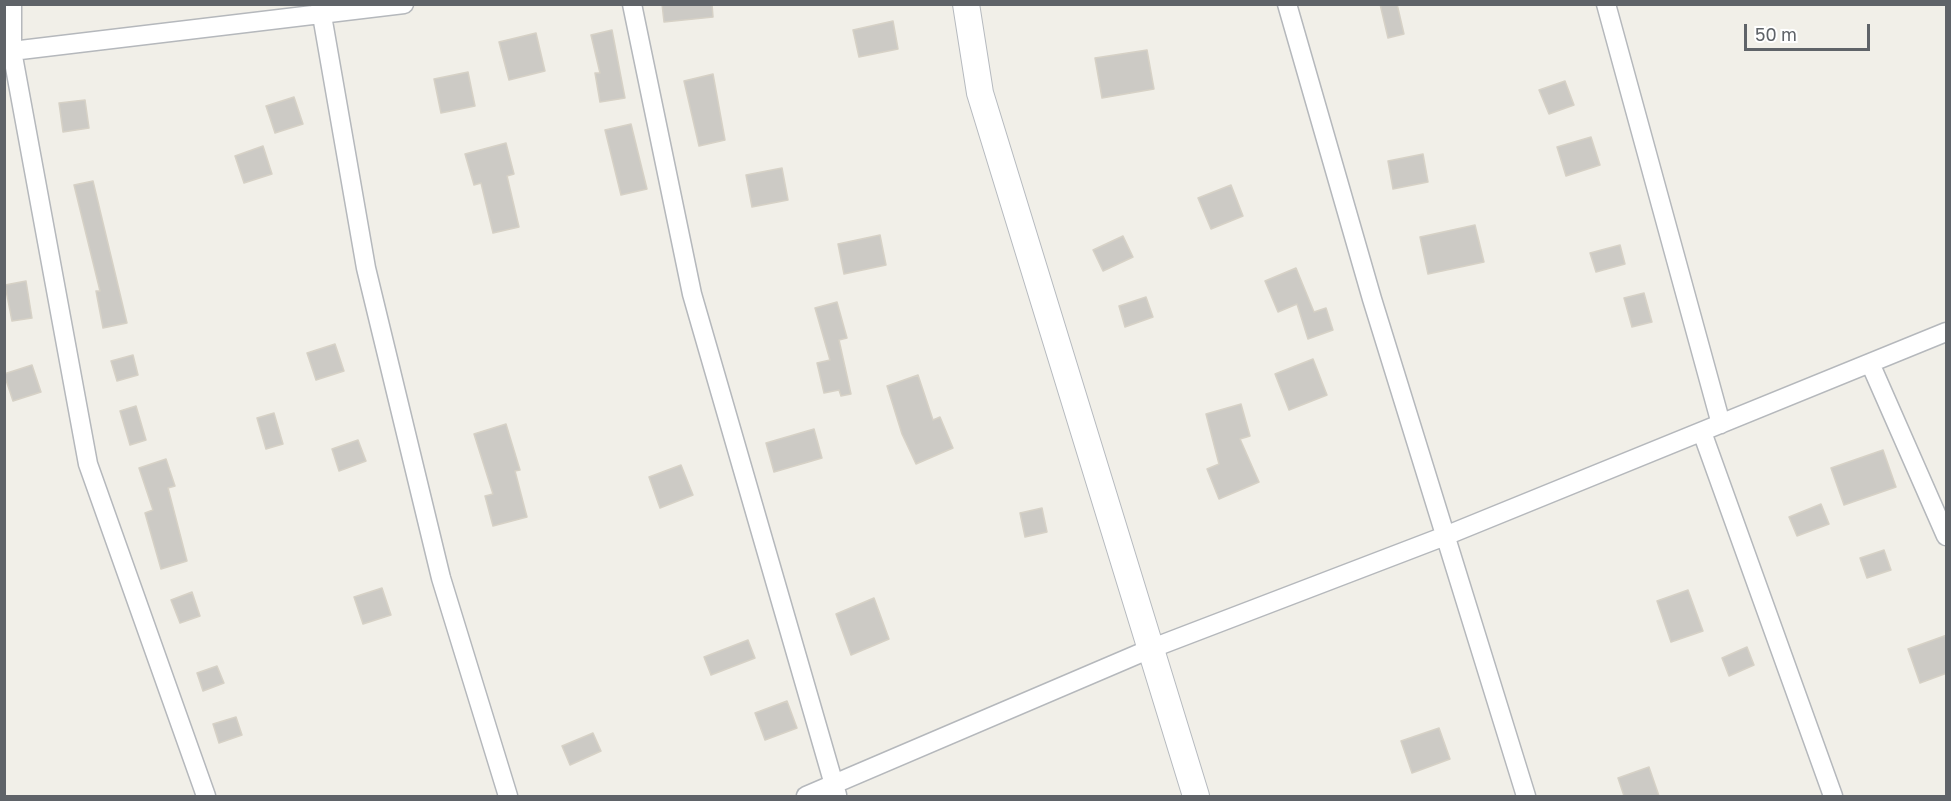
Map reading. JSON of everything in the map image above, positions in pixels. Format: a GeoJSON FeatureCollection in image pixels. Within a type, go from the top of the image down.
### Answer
{"type":"FeatureCollection","features":[{"type":"Feature","properties":{"kind":"street"},"geometry":{"type":"LineString","coordinates":[[12,4],[12,51],[88,464],[206,796]]}},
{"type":"Feature","properties":{"kind":"street"},"geometry":{"type":"LineString","coordinates":[[12,51],[320,9],[404,4]]}},
{"type":"Feature","properties":{"kind":"street"},"geometry":{"type":"LineString","coordinates":[[632,4],[692,294],[836,791]]}},
{"type":"Feature","properties":{"kind":"street"},"geometry":{"type":"LineString","coordinates":[[966,4],[980,93],[1196,796]]}},
{"type":"Feature","properties":{"kind":"street"},"geometry":{"type":"LineString","coordinates":[[1287,4],[1372,299],[1526,796]]}},
{"type":"Feature","properties":{"kind":"street"},"geometry":{"type":"LineString","coordinates":[[1605,4],[1721,424]]}},
{"type":"Feature","properties":{"kind":"street"},"geometry":{"type":"LineString","coordinates":[[320,9],[369,279],[441,578],[507,796]]}},
{"type":"Feature","properties":{"kind":"street"},"geometry":{"type":"LineString","coordinates":[[807,796],[836,791],[1150,649],[1445,536],[1947,332]]}},
{"type":"Feature","properties":{"kind":"street"},"geometry":{"type":"LineString","coordinates":[[1870,363],[1947,536]]}},
{"type":"Feature","properties":{"kind":"street"},"geometry":{"type":"LineString","coordinates":[[1702,432],[1833,796]]}},
{"type":"Feature","properties":{"kind":"building"},"geometry":{"type":"Polygon","coordinates":[[[662,4],[712,4],[713,17],[664,22],[662,4]]]}},
{"type":"Feature","properties":{"kind":"building"},"geometry":{"type":"Polygon","coordinates":[[[1380,4],[1397,4],[1404,34],[1388,38],[1380,4]]]}},
{"type":"Feature","properties":{"kind":"building"},"geometry":{"type":"Polygon","coordinates":[[[893,21],[898,49],[859,57],[853,30],[893,21]]]}},
{"type":"Feature","properties":{"kind":"building"},"geometry":{"type":"Polygon","coordinates":[[[612,30],[625,98],[600,102],[595,73],[600,73],[591,35],[612,30]]]}},
{"type":"Feature","properties":{"kind":"building"},"geometry":{"type":"Polygon","coordinates":[[[536,33],[545,71],[509,80],[499,42],[536,33]]]}},
{"type":"Feature","properties":{"kind":"building"},"geometry":{"type":"Polygon","coordinates":[[[1147,50],[1154,89],[1102,98],[1095,58],[1147,50]]]}},
{"type":"Feature","properties":{"kind":"building"},"geometry":{"type":"Polygon","coordinates":[[[468,72],[475,106],[441,113],[434,79],[468,72]]]}},
{"type":"Feature","properties":{"kind":"building"},"geometry":{"type":"Polygon","coordinates":[[[713,74],[725,140],[699,146],[684,81],[713,74]]]}},
{"type":"Feature","properties":{"kind":"building"},"geometry":{"type":"Polygon","coordinates":[[[1565,81],[1574,105],[1549,114],[1539,90],[1565,81]]]}},
{"type":"Feature","properties":{"kind":"building"},"geometry":{"type":"Polygon","coordinates":[[[294,97],[303,124],[275,133],[266,106],[294,97]]]}},
{"type":"Feature","properties":{"kind":"building"},"geometry":{"type":"Polygon","coordinates":[[[85,100],[89,128],[63,132],[59,103],[85,100]]]}},
{"type":"Feature","properties":{"kind":"building"},"geometry":{"type":"Polygon","coordinates":[[[631,124],[647,189],[621,195],[605,130],[631,124]]]}},
{"type":"Feature","properties":{"kind":"building"},"geometry":{"type":"Polygon","coordinates":[[[1591,137],[1600,165],[1566,176],[1557,147],[1591,137]]]}},
{"type":"Feature","properties":{"kind":"building"},"geometry":{"type":"Polygon","coordinates":[[[506,143],[514,174],[507,176],[519,227],[493,233],[481,183],[474,185],[465,154],[506,143]]]}},
{"type":"Feature","properties":{"kind":"building"},"geometry":{"type":"Polygon","coordinates":[[[263,146],[272,174],[244,183],[235,156],[263,146]]]}},
{"type":"Feature","properties":{"kind":"building"},"geometry":{"type":"Polygon","coordinates":[[[1423,154],[1428,182],[1393,189],[1388,161],[1423,154]]]}},
{"type":"Feature","properties":{"kind":"building"},"geometry":{"type":"Polygon","coordinates":[[[782,168],[788,200],[752,207],[746,175],[782,168]]]}},
{"type":"Feature","properties":{"kind":"building"},"geometry":{"type":"Polygon","coordinates":[[[93,181],[127,323],[103,328],[96,291],[100,291],[74,185],[93,181]]]}},
{"type":"Feature","properties":{"kind":"building"},"geometry":{"type":"Polygon","coordinates":[[[1231,185],[1243,216],[1211,229],[1198,198],[1231,185]]]}},
{"type":"Feature","properties":{"kind":"building"},"geometry":{"type":"Polygon","coordinates":[[[1475,225],[1484,262],[1428,274],[1420,237],[1475,225]]]}},
{"type":"Feature","properties":{"kind":"building"},"geometry":{"type":"Polygon","coordinates":[[[880,235],[886,265],[844,274],[838,244],[880,235]]]}},
{"type":"Feature","properties":{"kind":"building"},"geometry":{"type":"Polygon","coordinates":[[[1123,236],[1133,257],[1103,271],[1093,250],[1123,236]]]}},
{"type":"Feature","properties":{"kind":"building"},"geometry":{"type":"Polygon","coordinates":[[[1620,245],[1625,264],[1596,272],[1590,253],[1620,245]]]}},
{"type":"Feature","properties":{"kind":"building"},"geometry":{"type":"Polygon","coordinates":[[[1296,268],[1314,312],[1326,308],[1333,330],[1308,339],[1297,304],[1278,312],[1265,281],[1296,268]]]}},
{"type":"Feature","properties":{"kind":"building"},"geometry":{"type":"Polygon","coordinates":[[[26,281],[32,318],[12,321],[5,285],[26,281]]]}},
{"type":"Feature","properties":{"kind":"building"},"geometry":{"type":"Polygon","coordinates":[[[1644,293],[1652,322],[1632,327],[1624,298],[1644,293]]]}},
{"type":"Feature","properties":{"kind":"building"},"geometry":{"type":"Polygon","coordinates":[[[1146,297],[1153,317],[1125,327],[1119,306],[1146,297]]]}},
{"type":"Feature","properties":{"kind":"building"},"geometry":{"type":"Polygon","coordinates":[[[837,302],[847,338],[839,340],[851,394],[841,396],[839,390],[824,393],[817,363],[830,360],[815,308],[837,302]]]}},
{"type":"Feature","properties":{"kind":"building"},"geometry":{"type":"Polygon","coordinates":[[[335,344],[344,371],[316,380],[307,353],[335,344]]]}},
{"type":"Feature","properties":{"kind":"building"},"geometry":{"type":"Polygon","coordinates":[[[133,355],[138,375],[117,381],[111,361],[133,355]]]}},
{"type":"Feature","properties":{"kind":"building"},"geometry":{"type":"Polygon","coordinates":[[[1313,359],[1327,395],[1289,410],[1275,374],[1313,359]]]}},
{"type":"Feature","properties":{"kind":"building"},"geometry":{"type":"Polygon","coordinates":[[[32,365],[41,392],[13,401],[4,374],[32,365]]]}},
{"type":"Feature","properties":{"kind":"building"},"geometry":{"type":"Polygon","coordinates":[[[918,375],[933,420],[940,417],[953,448],[916,464],[902,434],[887,386],[918,375]]]}},
{"type":"Feature","properties":{"kind":"building"},"geometry":{"type":"Polygon","coordinates":[[[1241,404],[1250,436],[1240,439],[1259,482],[1219,499],[1207,469],[1219,464],[1206,414],[1241,404]]]}},
{"type":"Feature","properties":{"kind":"building"},"geometry":{"type":"Polygon","coordinates":[[[136,406],[146,440],[130,445],[120,411],[136,406]]]}},
{"type":"Feature","properties":{"kind":"building"},"geometry":{"type":"Polygon","coordinates":[[[274,413],[283,444],[266,449],[257,418],[274,413]]]}},
{"type":"Feature","properties":{"kind":"building"},"geometry":{"type":"Polygon","coordinates":[[[506,424],[520,470],[515,471],[527,517],[493,526],[485,496],[493,494],[474,434],[506,424]]]}},
{"type":"Feature","properties":{"kind":"building"},"geometry":{"type":"Polygon","coordinates":[[[814,429],[822,458],[774,472],[766,443],[814,429]]]}},
{"type":"Feature","properties":{"kind":"building"},"geometry":{"type":"Polygon","coordinates":[[[358,440],[366,461],[339,471],[332,449],[358,440]]]}},
{"type":"Feature","properties":{"kind":"building"},"geometry":{"type":"Polygon","coordinates":[[[1883,450],[1896,487],[1844,505],[1831,468],[1883,450]]]}},
{"type":"Feature","properties":{"kind":"building"},"geometry":{"type":"Polygon","coordinates":[[[166,459],[175,486],[168,488],[187,561],[161,569],[145,513],[153,510],[139,468],[166,459]]]}},
{"type":"Feature","properties":{"kind":"building"},"geometry":{"type":"Polygon","coordinates":[[[681,465],[693,495],[660,508],[649,477],[681,465]]]}},
{"type":"Feature","properties":{"kind":"building"},"geometry":{"type":"Polygon","coordinates":[[[1821,504],[1829,524],[1797,536],[1789,517],[1821,504]]]}},
{"type":"Feature","properties":{"kind":"building"},"geometry":{"type":"Polygon","coordinates":[[[1042,508],[1047,532],[1025,537],[1020,513],[1042,508]]]}},
{"type":"Feature","properties":{"kind":"building"},"geometry":{"type":"Polygon","coordinates":[[[1884,550],[1891,570],[1867,578],[1860,558],[1884,550]]]}},
{"type":"Feature","properties":{"kind":"building"},"geometry":{"type":"Polygon","coordinates":[[[382,588],[391,615],[363,624],[354,597],[382,588]]]}},
{"type":"Feature","properties":{"kind":"building"},"geometry":{"type":"Polygon","coordinates":[[[1688,590],[1703,631],[1671,642],[1657,601],[1688,590]]]}},
{"type":"Feature","properties":{"kind":"building"},"geometry":{"type":"Polygon","coordinates":[[[192,592],[200,616],[180,623],[171,600],[192,592]]]}},
{"type":"Feature","properties":{"kind":"building"},"geometry":{"type":"Polygon","coordinates":[[[874,598],[889,639],[851,655],[836,614],[874,598]]]}},
{"type":"Feature","properties":{"kind":"building"},"geometry":{"type":"Polygon","coordinates":[[[1947,635],[1947,673],[1920,683],[1908,649],[1947,635]]]}},
{"type":"Feature","properties":{"kind":"building"},"geometry":{"type":"Polygon","coordinates":[[[748,640],[755,658],[711,675],[704,657],[748,640]]]}},
{"type":"Feature","properties":{"kind":"building"},"geometry":{"type":"Polygon","coordinates":[[[1747,647],[1754,665],[1729,676],[1722,658],[1747,647]]]}},
{"type":"Feature","properties":{"kind":"building"},"geometry":{"type":"Polygon","coordinates":[[[217,666],[224,683],[203,691],[197,673],[217,666]]]}},
{"type":"Feature","properties":{"kind":"building"},"geometry":{"type":"Polygon","coordinates":[[[787,701],[797,728],[765,740],[755,713],[787,701]]]}},
{"type":"Feature","properties":{"kind":"building"},"geometry":{"type":"Polygon","coordinates":[[[236,717],[242,735],[219,743],[213,724],[236,717]]]}},
{"type":"Feature","properties":{"kind":"building"},"geometry":{"type":"Polygon","coordinates":[[[1439,728],[1450,759],[1412,773],[1401,741],[1439,728]]]}},
{"type":"Feature","properties":{"kind":"building"},"geometry":{"type":"Polygon","coordinates":[[[593,733],[601,751],[570,765],[562,746],[593,733]]]}},
{"type":"Feature","properties":{"kind":"building"},"geometry":{"type":"Polygon","coordinates":[[[1649,767],[1659,796],[1624,796],[1618,778],[1649,767]]]}}]}
